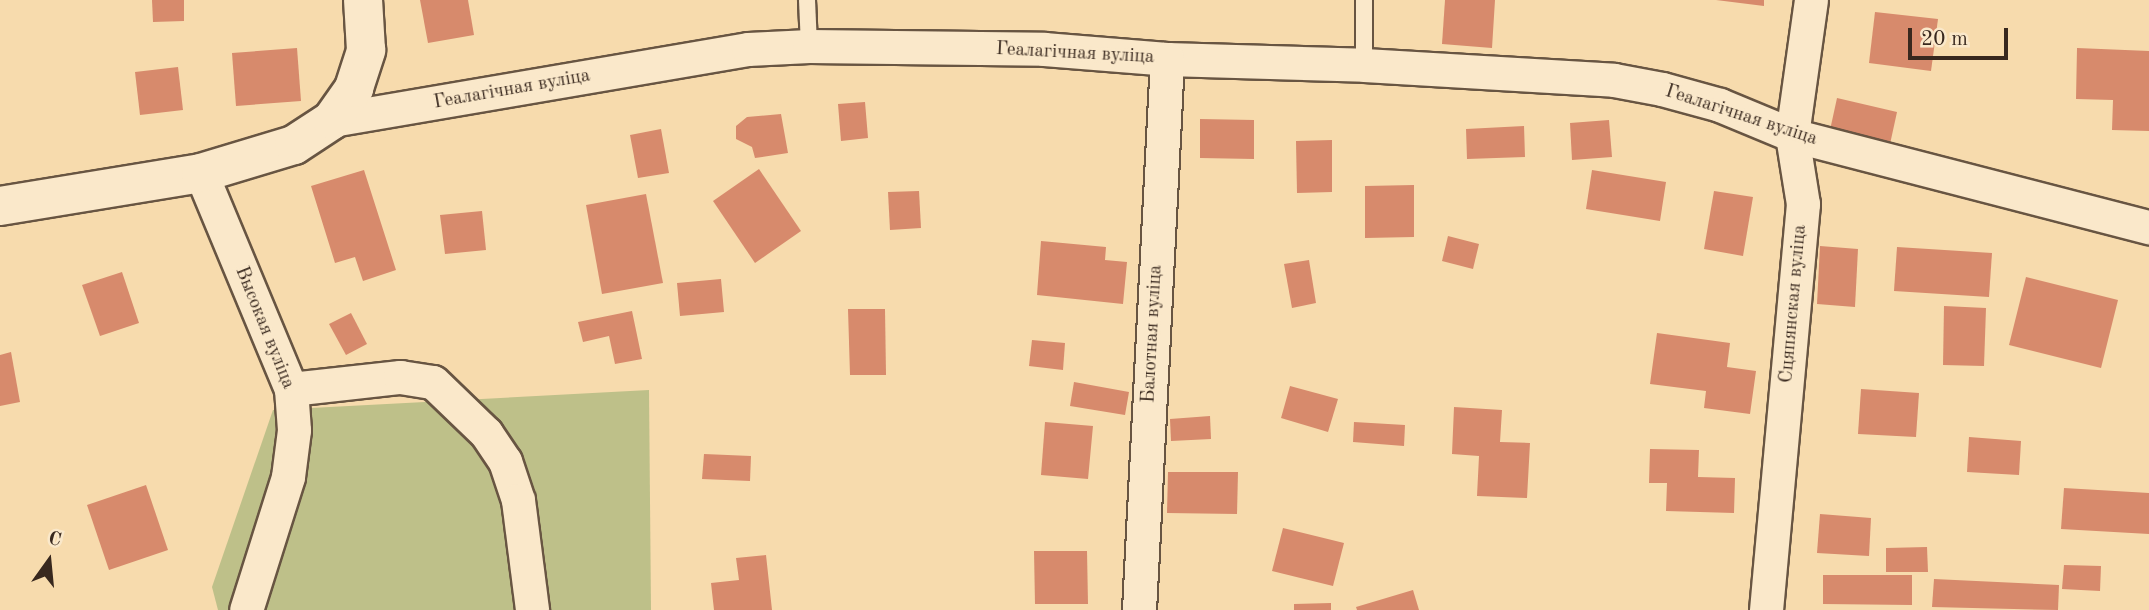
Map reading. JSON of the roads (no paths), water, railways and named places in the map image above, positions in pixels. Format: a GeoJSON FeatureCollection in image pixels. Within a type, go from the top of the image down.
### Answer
{"type":"FeatureCollection","features":[{"type":"Feature","properties":{"kind":"street"},"geometry":{"type":"LineString","coordinates":[[332,120],[354,88],[362,70],[366,50],[363,0]]}},
{"type":"Feature","properties":{"kind":"street","name":"Сцяпянская вуліца"},"geometry":{"type":"LineString","coordinates":[[1766,610],[1803,204],[1792,135],[1811,0]]}},
{"type":"Feature","properties":{"kind":"street","name":"Геалагічная вуліца"},"geometry":{"type":"LineString","coordinates":[[0,206],[201,173],[294,145],[332,120],[748,49],[809,46],[1044,49],[1167,59],[1364,65],[1614,80],[1720,105],[1792,135],[2149,227]]}},
{"type":"Feature","properties":{"kind":"street","name":"Балотная вуліца"},"geometry":{"type":"LineString","coordinates":[[1139,610],[1167,59]]}},
{"type":"Feature","properties":{"kind":"street","name":"Высокая вуліца"},"geometry":{"type":"LineString","coordinates":[[201,173],[291,390],[295,430],[288,477],[246,610]]}},
{"type":"Feature","properties":{"kind":"street"},"geometry":{"type":"LineString","coordinates":[[291,390],[400,377],[433,382],[486,432],[505,461],[518,500],[532,610]]}},
{"type":"Feature","properties":{"kind":"lane"},"geometry":{"type":"LineString","coordinates":[[807,0],[809,46]]}},
{"type":"Feature","properties":{"kind":"lane"},"geometry":{"type":"LineString","coordinates":[[1364,0],[1364,65]]}}]}
